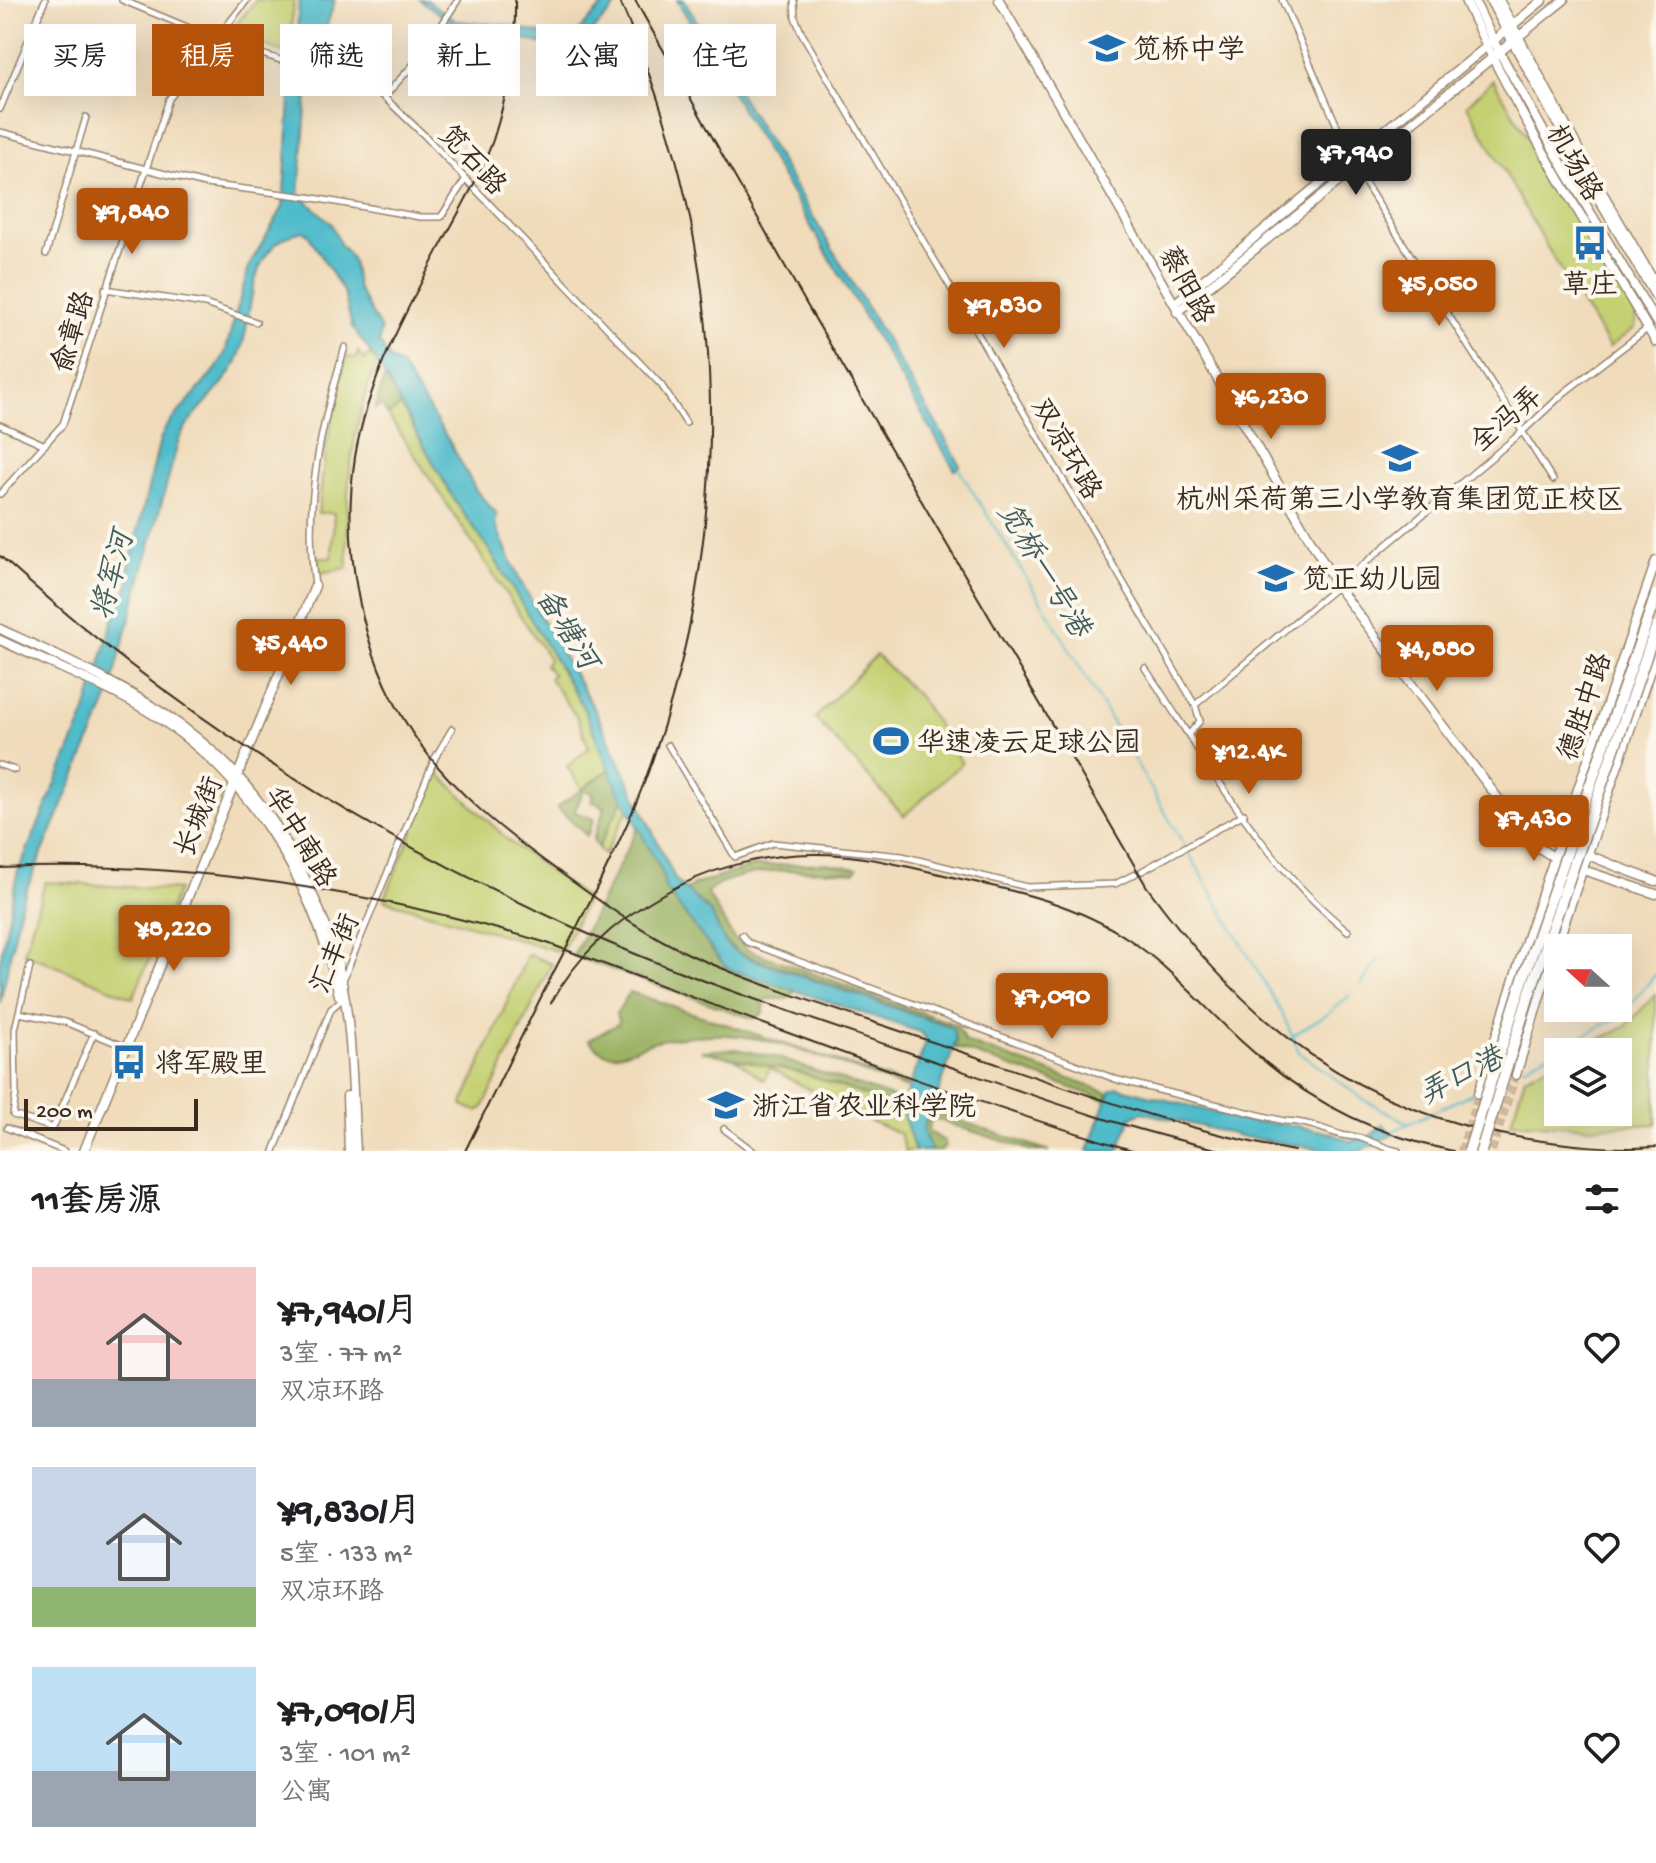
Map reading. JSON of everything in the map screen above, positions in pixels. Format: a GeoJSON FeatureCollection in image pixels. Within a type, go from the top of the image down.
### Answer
{"type":"FeatureCollection","features":[{"type":"Feature","properties":{"kind":"highway"},"geometry":{"type":"LineString","coordinates":[[1469,1151],[1520,988],[1656,595]]}},
{"type":"Feature","properties":{"kind":"highway"},"geometry":{"type":"LineString","coordinates":[[1481,1151],[1529,995],[1656,628]]}},
{"type":"Feature","properties":{"kind":"main road","name":"蔡阳路"},"geometry":{"type":"LineString","coordinates":[[999,0],[1337,586],[1539,848],[1582,871],[1656,894]]}},
{"type":"Feature","properties":{"kind":"main road","name":"机场路"},"geometry":{"type":"LineString","coordinates":[[1465,0],[1656,322]]}},
{"type":"Feature","properties":{"kind":"main road","name":"机场路"},"geometry":{"type":"LineString","coordinates":[[1474,0],[1490,45]]}},
{"type":"Feature","properties":{"kind":"main road","name":"机场路"},"geometry":{"type":"LineString","coordinates":[[1490,0],[1515,40],[1595,193],[1656,297]]}},
{"type":"Feature","properties":{"kind":"main road","name":"机场路"},"geometry":{"type":"LineString","coordinates":[[1499,0],[1509,29]]}},
{"type":"Feature","properties":{"kind":"main road"},"geometry":{"type":"LineString","coordinates":[[1176,308],[1351,158],[1543,0]]}},
{"type":"Feature","properties":{"kind":"main road"},"geometry":{"type":"LineString","coordinates":[[1176,308],[1356,169],[1564,0]]}},
{"type":"Feature","properties":{"kind":"main road","name":"机场路"},"geometry":{"type":"LineString","coordinates":[[1515,40],[1656,285]]}},
{"type":"Feature","properties":{"kind":"main road","name":"机场路"},"geometry":{"type":"LineString","coordinates":[[1497,56],[1535,137],[1656,342]]}},
{"type":"Feature","properties":{"kind":"main road","name":"德胜中路"},"geometry":{"type":"LineString","coordinates":[[1480,1090],[1554,858],[1656,561]]}},
{"type":"Feature","properties":{"kind":"main road","name":"长城街"},"geometry":{"type":"LineString","coordinates":[[84,1151],[315,586]]}},
{"type":"Feature","properties":{"kind":"main road","name":"华中南路"},"geometry":{"type":"LineString","coordinates":[[0,629],[92,672],[116,690],[199,738],[269,814],[294,856],[328,929],[351,1044],[356,1151]]}},
{"type":"Feature","properties":{"kind":"main road","name":"华中南路"},"geometry":{"type":"LineString","coordinates":[[0,640],[91,683],[116,690]]}},
{"type":"Feature","properties":{"kind":"main road","name":"德胜中路"},"geometry":{"type":"LineString","coordinates":[[1517,1070],[1656,653]]}},
{"type":"Feature","properties":{"kind":"main road","name":"华中南路"},"geometry":{"type":"LineString","coordinates":[[236,779],[286,854],[304,890],[329,957],[345,1038],[349,1151]]}},
{"type":"Feature","properties":{"kind":"main road"},"geometry":{"type":"LineString","coordinates":[[1514,818],[1587,856],[1656,881]]}},
{"type":"Feature","properties":{"kind":"street"},"geometry":{"type":"LineString","coordinates":[[0,109],[45,0]]}},
{"type":"Feature","properties":{"kind":"street","name":"笕石路"},"geometry":{"type":"LineString","coordinates":[[122,0],[180,24]]}},
{"type":"Feature","properties":{"kind":"street","name":"俞章路"},"geometry":{"type":"LineString","coordinates":[[228,24],[247,0]]}},
{"type":"Feature","properties":{"kind":"street"},"geometry":{"type":"LineString","coordinates":[[384,97],[422,55],[458,0]]}},
{"type":"Feature","properties":{"kind":"street","name":"双凉环路"},"geometry":{"type":"LineString","coordinates":[[794,0],[795,17],[801,32],[1195,705]]}},
{"type":"Feature","properties":{"kind":"street"},"geometry":{"type":"LineString","coordinates":[[1282,0],[1351,158]]}},
{"type":"Feature","properties":{"kind":"street","name":"笕石路"},"geometry":{"type":"LineString","coordinates":[[264,54],[384,97],[425,136],[662,386],[686,423]]}},
{"type":"Feature","properties":{"kind":"street","name":"俞章路"},"geometry":{"type":"LineString","coordinates":[[0,494],[63,424],[105,289],[171,96]]}},
{"type":"Feature","properties":{"kind":"street"},"geometry":{"type":"LineString","coordinates":[[46,254],[86,117]]}},
{"type":"Feature","properties":{"kind":"street"},"geometry":{"type":"LineString","coordinates":[[0,132],[205,184],[308,197],[420,217],[441,217],[465,180]]}},
{"type":"Feature","properties":{"kind":"street"},"geometry":{"type":"LineString","coordinates":[[1356,169],[1553,480]]}},
{"type":"Feature","properties":{"kind":"street"},"geometry":{"type":"LineString","coordinates":[[105,289],[205,304],[256,322]]}},
{"type":"Feature","properties":{"kind":"street","name":"全冯弄"},"geometry":{"type":"LineString","coordinates":[[1195,705],[1522,432],[1565,392],[1648,328]]}},
{"type":"Feature","properties":{"kind":"street"},"geometry":{"type":"LineString","coordinates":[[315,586],[311,515],[314,479],[327,407],[345,347]]}},
{"type":"Feature","properties":{"kind":"street"},"geometry":{"type":"LineString","coordinates":[[0,425],[45,445]]}},
{"type":"Feature","properties":{"kind":"street"},"geometry":{"type":"LineString","coordinates":[[1145,668],[1272,855],[1322,911],[1348,931]]}},
{"type":"Feature","properties":{"kind":"street"},"geometry":{"type":"LineString","coordinates":[[1189,734],[1200,721],[1195,705]]}},
{"type":"Feature","properties":{"kind":"street","name":"汇丰街"},"geometry":{"type":"LineString","coordinates":[[274,1151],[331,1009],[340,1001],[341,983],[435,758],[452,729]]}},
{"type":"Feature","properties":{"kind":"street"},"geometry":{"type":"LineString","coordinates":[[668,745],[735,857],[773,843],[888,855],[1027,887],[1115,884],[1135,874]]}},
{"type":"Feature","properties":{"kind":"street"},"geometry":{"type":"LineString","coordinates":[[0,765],[15,770]]}},
{"type":"Feature","properties":{"kind":"street"},"geometry":{"type":"LineString","coordinates":[[1142,871],[1244,814]]}},
{"type":"Feature","properties":{"kind":"street"},"geometry":{"type":"LineString","coordinates":[[742,935],[747,942],[1118,1080],[1284,1121],[1300,1121],[1398,1151]]}},
{"type":"Feature","properties":{"kind":"street"},"geometry":{"type":"LineString","coordinates":[[30,966],[15,1029],[16,1093],[13,1115],[53,1128],[94,1033]]}},
{"type":"Feature","properties":{"kind":"street"},"geometry":{"type":"LineString","coordinates":[[19,1013],[65,1022],[126,1047]]}},
{"type":"Feature","properties":{"kind":"street"},"geometry":{"type":"LineString","coordinates":[[7,1128],[64,1151]]}},
{"type":"Feature","properties":{"kind":"street"},"geometry":{"type":"LineString","coordinates":[[724,1129],[753,1151]]}},
{"type":"Feature","properties":{"kind":"green space"},"geometry":{"type":"Polygon","coordinates":[[[256,0],[294,0],[292,24],[280,24],[280,51],[264,45],[264,24],[236,24],[256,0]]]}},
{"type":"Feature","properties":{"kind":"green space"},"geometry":{"type":"Polygon","coordinates":[[[1493,80],[1636,315],[1635,328],[1609,347],[1545,244],[1467,105],[1493,80]]]}},
{"type":"Feature","properties":{"kind":"green space"},"geometry":{"type":"Polygon","coordinates":[[[358,352],[364,360],[370,354],[377,362],[361,412],[351,464],[347,515],[348,568],[319,573],[317,557],[331,558],[332,554],[334,513],[318,513],[326,448],[346,357],[356,358],[358,352]]]}},
{"type":"Feature","properties":{"kind":"green space"},"geometry":{"type":"Polygon","coordinates":[[[385,376],[401,406],[388,415],[381,405],[375,409],[385,376]]]}},
{"type":"Feature","properties":{"kind":"green space"},"geometry":{"type":"Polygon","coordinates":[[[401,406],[455,501],[490,551],[583,707],[610,769],[582,789],[567,767],[589,748],[578,719],[549,678],[553,675],[545,665],[549,659],[388,415],[401,406]]]}},
{"type":"Feature","properties":{"kind":"green space","name":"华速凌云足球公园"},"geometry":{"type":"Polygon","coordinates":[[[876,655],[920,698],[962,763],[904,816],[815,718],[876,655]]]}},
{"type":"Feature","properties":{"kind":"green space"},"geometry":{"type":"Polygon","coordinates":[[[610,769],[623,799],[598,848],[593,840],[605,807],[591,801],[594,794],[584,790],[574,812],[594,819],[587,836],[557,807],[610,769]]]}},
{"type":"Feature","properties":{"kind":"green space"},"geometry":{"type":"Polygon","coordinates":[[[437,772],[509,841],[587,899],[561,952],[384,900],[437,772]]]}},
{"type":"Feature","properties":{"kind":"green space"},"geometry":{"type":"Polygon","coordinates":[[[623,799],[629,808],[604,855],[598,848],[623,799]]]}},
{"type":"Feature","properties":{"kind":"green space"},"geometry":{"type":"Polygon","coordinates":[[[639,826],[662,872],[665,888],[723,964],[797,990],[787,999],[766,999],[763,1013],[754,1019],[573,956],[639,826]]]}},
{"type":"Feature","properties":{"kind":"green space"},"geometry":{"type":"Polygon","coordinates":[[[826,863],[857,868],[855,872],[799,870],[757,873],[738,877],[707,893],[733,937],[748,950],[957,1025],[965,1042],[1109,1093],[1106,1100],[954,1047],[956,1041],[948,1025],[737,952],[724,940],[706,907],[685,891],[694,885],[754,866],[826,863]]]}},
{"type":"Feature","properties":{"kind":"green space"},"geometry":{"type":"Polygon","coordinates":[[[45,882],[178,890],[133,998],[24,953],[45,882]]]}},
{"type":"Feature","properties":{"kind":"green space"},"geometry":{"type":"Polygon","coordinates":[[[528,954],[552,964],[483,1108],[477,1111],[462,1106],[528,954]]]}},
{"type":"Feature","properties":{"kind":"green space"},"geometry":{"type":"Polygon","coordinates":[[[630,992],[907,1085],[905,1088],[783,1045],[734,1036],[676,1038],[621,1053],[603,1052],[589,1040],[619,1023],[616,1014],[630,992]]]}},
{"type":"Feature","properties":{"kind":"green space"},"geometry":{"type":"Polygon","coordinates":[[[1656,994],[1656,1124],[1632,1125],[1632,1038],[1603,1038],[1625,1027],[1656,994]]]}},
{"type":"Feature","properties":{"kind":"green space"},"geometry":{"type":"Polygon","coordinates":[[[737,1049],[775,1057],[904,1101],[901,1108],[802,1073],[701,1051],[737,1049]]]}},
{"type":"Feature","properties":{"kind":"green space"},"geometry":{"type":"Polygon","coordinates":[[[734,1058],[802,1073],[901,1108],[915,1151],[905,1151],[900,1134],[854,1114],[770,1068],[764,1080],[734,1058]]]}},
{"type":"Feature","properties":{"kind":"green space"},"geometry":{"type":"Polygon","coordinates":[[[1544,1067],[1544,1124],[1511,1122],[1525,1077],[1544,1067]]]}},
{"type":"Feature","properties":{"kind":"green space"},"geometry":{"type":"Polygon","coordinates":[[[931,1111],[1049,1151],[1033,1151],[932,1118],[928,1131],[946,1145],[941,1151],[931,1151],[923,1130],[931,1111]]]}},
{"type":"Feature","properties":{"kind":"water"},"geometry":{"type":"Polygon","coordinates":[[[299,0],[335,0],[327,24],[297,24],[299,0]]]}},
{"type":"Feature","properties":{"kind":"water"},"geometry":{"type":"Polygon","coordinates":[[[420,0],[427,0],[456,21],[494,24],[454,24],[420,0]]]}},
{"type":"Feature","properties":{"kind":"water"},"geometry":{"type":"Polygon","coordinates":[[[608,0],[622,0],[599,24],[585,24],[608,0]]]}},
{"type":"Feature","properties":{"kind":"water"},"geometry":{"type":"Polygon","coordinates":[[[677,0],[684,0],[698,24],[691,24],[677,0]]]}},
{"type":"Feature","properties":{"kind":"water"},"geometry":{"type":"Polygon","coordinates":[[[520,28],[536,32],[536,42],[520,39],[520,28]]]}},
{"type":"Feature","properties":{"kind":"water"},"geometry":{"type":"Polygon","coordinates":[[[291,96],[307,96],[299,194],[331,223],[340,244],[352,259],[358,289],[381,330],[379,342],[390,359],[401,366],[477,492],[497,514],[495,524],[519,579],[596,712],[676,881],[711,913],[730,948],[746,957],[953,1028],[956,1041],[923,1130],[931,1151],[915,1151],[901,1108],[925,1045],[925,1037],[920,1032],[730,969],[665,888],[662,872],[618,790],[583,707],[490,551],[455,501],[374,357],[352,327],[344,293],[303,231],[283,239],[269,252],[259,268],[242,347],[235,365],[179,439],[108,699],[22,900],[0,1003],[0,961],[17,874],[85,715],[118,603],[128,588],[128,571],[160,440],[166,427],[217,368],[225,353],[249,266],[283,207],[291,96]]]}},
{"type":"Feature","properties":{"kind":"water"},"geometry":{"type":"Polygon","coordinates":[[[734,96],[741,96],[956,457],[960,466],[955,470],[734,96]]]}},
{"type":"Feature","properties":{"kind":"water"},"geometry":{"type":"Polygon","coordinates":[[[1118,1087],[1246,1121],[1292,1125],[1331,1133],[1349,1141],[1368,1138],[1383,1124],[1392,1135],[1360,1151],[1333,1151],[1245,1137],[1142,1112],[1131,1117],[1118,1151],[1088,1151],[1108,1096],[1111,1090],[1118,1087]]]}},
{"type":"Feature","properties":{"kind":"waterway","name":"笕桥一号港"},"geometry":{"type":"LineString","coordinates":[[958,468],[1044,606],[1169,819],[1283,1015],[1299,1052],[1363,1099],[1408,1123]]}},
{"type":"Feature","properties":{"kind":"waterway"},"geometry":{"type":"LineString","coordinates":[[1361,985],[1379,959]]}},
{"type":"Feature","properties":{"kind":"waterway","name":"弄口港"},"geometry":{"type":"LineString","coordinates":[[1523,1067],[1621,1016],[1656,974]]}},
{"type":"Feature","properties":{"kind":"waterway"},"geometry":{"type":"LineString","coordinates":[[1293,1035],[1331,1012],[1350,995]]}},
{"type":"Feature","properties":{"kind":"waterway","name":"弄口港"},"geometry":{"type":"LineString","coordinates":[[1391,1132],[1475,1092]]}},
{"type":"Feature","properties":{"kind":"tunnel"},"geometry":{"type":"LineString","coordinates":[[1492,1151],[1516,1075]]}},
{"type":"Feature","properties":{"kind":"tunnel"},"geometry":{"type":"LineString","coordinates":[[1461,1151],[1478,1094]]}},
{"type":"Feature","properties":{"kind":"railway"},"geometry":{"type":"LineString","coordinates":[[515,0],[510,71],[493,140],[392,343],[370,399],[355,457],[351,527],[359,598],[379,668],[411,731],[444,773],[502,828],[611,909],[693,956],[790,994],[1122,1106],[1207,1131],[1294,1151]]}},
{"type":"Feature","properties":{"kind":"railway"},"geometry":{"type":"LineString","coordinates":[[465,1151],[633,811],[677,679],[695,595],[706,511],[710,426],[707,341],[697,256],[680,173],[655,91],[619,0]]}},
{"type":"Feature","properties":{"kind":"railway"},"geometry":{"type":"LineString","coordinates":[[635,0],[807,305],[1147,887],[1225,981],[1311,1055],[1358,1084],[1410,1108],[1466,1126],[1528,1139],[1592,1146],[1656,1147]]}},
{"type":"Feature","properties":{"kind":"railway"},"geometry":{"type":"LineString","coordinates":[[0,556],[130,665],[199,715],[341,807],[489,888],[606,942],[771,1005],[1101,1118],[1226,1151]]}},
{"type":"Feature","properties":{"kind":"railway"},"geometry":{"type":"LineString","coordinates":[[551,1003],[572,971],[598,941],[628,916],[697,878],[735,865],[773,857],[831,854],[868,859],[1027,895],[1090,918],[1145,951],[1288,1080],[1366,1124],[1453,1151]]}},
{"type":"Feature","properties":{"kind":"railway"},"geometry":{"type":"LineString","coordinates":[[0,868],[70,867],[208,874],[345,894],[480,924],[547,943],[913,1078],[1135,1151]]}},
{"type":"Feature","properties":{"kind":"place","name":"笕桥中学"},"geometry":{"type":"Point","coordinates":[1107,48]}},
{"type":"Feature","properties":{"kind":"place","name":"草庄"},"geometry":{"type":"Point","coordinates":[1590,243]}},
{"type":"Feature","properties":{"kind":"place","name":"杭州采荷第三小学教育集团笕正校区"},"geometry":{"type":"Point","coordinates":[1400,458]}},
{"type":"Feature","properties":{"kind":"place","name":"笕正幼儿园"},"geometry":{"type":"Point","coordinates":[1276,578]}},
{"type":"Feature","properties":{"kind":"place","name":"华速凌云足球公园"},"geometry":{"type":"Point","coordinates":[891,741]}},
{"type":"Feature","properties":{"kind":"place","name":"将军殿里"},"geometry":{"type":"Point","coordinates":[129,1062]}},
{"type":"Feature","properties":{"kind":"place","name":"浙江省农业科学院"},"geometry":{"type":"Point","coordinates":[726,1105]}},
{"type":"Feature","properties":{"kind":"water label","name":"将军河"},"geometry":{"type":"Point","coordinates":[111,575]}},
{"type":"Feature","properties":{"kind":"water label","name":"备塘河"},"geometry":{"type":"Point","coordinates":[568,628]}}]}
